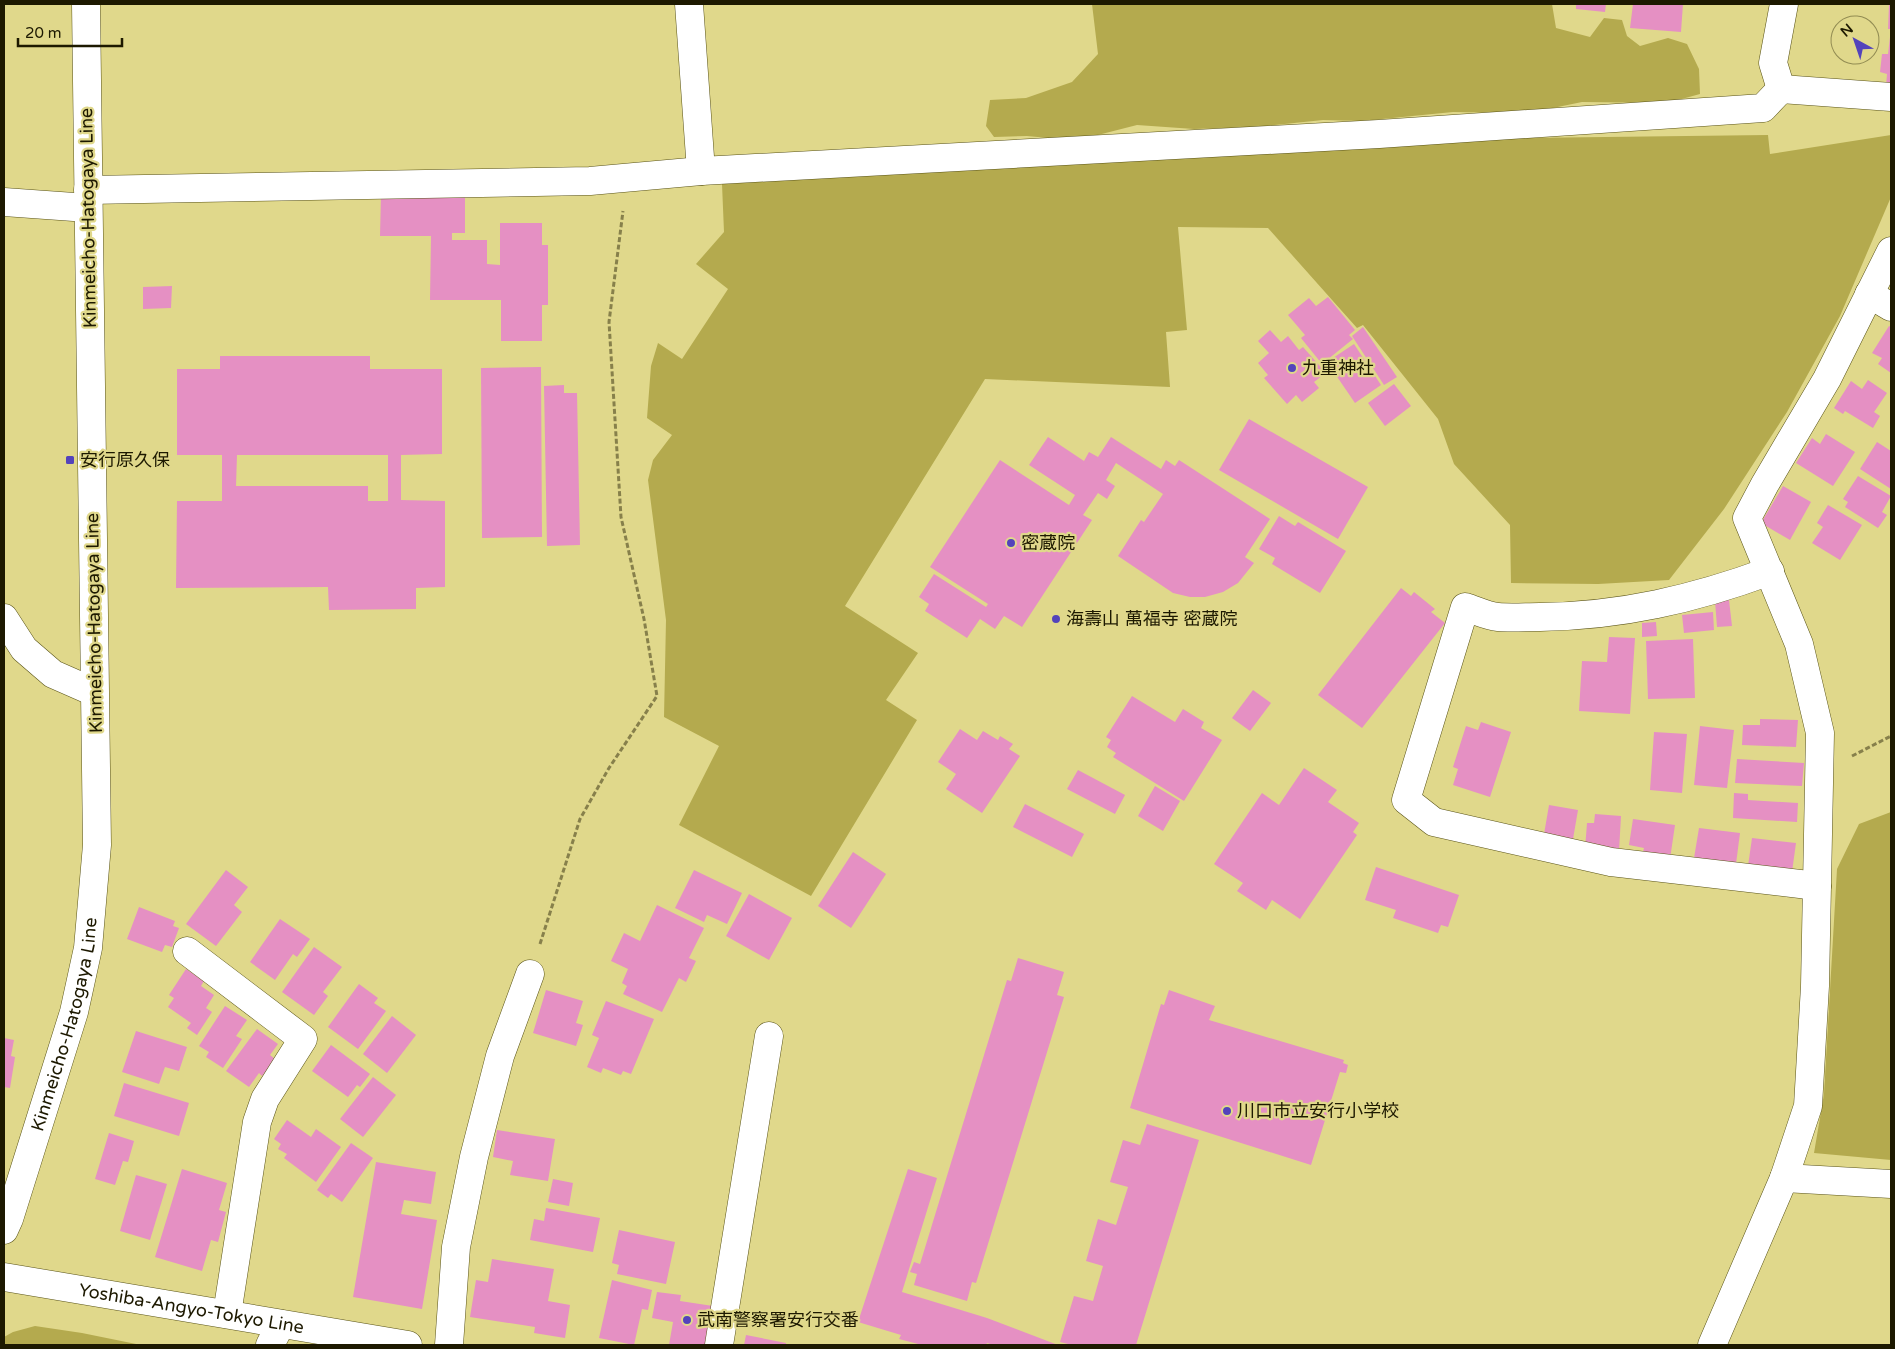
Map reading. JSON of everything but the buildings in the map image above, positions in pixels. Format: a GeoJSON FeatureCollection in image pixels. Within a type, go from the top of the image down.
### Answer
{"type":"FeatureCollection","features":[{"type":"Feature","properties":{"kind":"street","name":"Kinmeicho-Hatogaya Line"},"geometry":{"type":"LineString","coordinates":[[4,1230],[10,1219],[74,1012],[88,948],[98,845],[94,692],[86,4]]}},
{"type":"Feature","properties":{"kind":"street"},"geometry":{"type":"LineString","coordinates":[[689,4],[701,171]]}},
{"type":"Feature","properties":{"kind":"street"},"geometry":{"type":"LineString","coordinates":[[1781,89],[1773,62],[1784,4]]}},
{"type":"Feature","properties":{"kind":"street"},"geometry":{"type":"LineString","coordinates":[[4,202],[590,182],[701,171],[1370,135],[1763,108],[1781,89]]}},
{"type":"Feature","properties":{"kind":"street"},"geometry":{"type":"LineString","coordinates":[[1781,89],[1891,97]]}},
{"type":"Feature","properties":{"kind":"street"},"geometry":{"type":"LineString","coordinates":[[1712,1345],[1784,1178],[1808,1106],[1815,986],[1820,733],[1799,644],[1747,518],[1827,379],[1880,301],[1891,251]]}},
{"type":"Feature","properties":{"kind":"street"},"geometry":{"type":"LineString","coordinates":[[1770,571],[1733,585],[1679,600],[1651,606],[1578,616],[1497,617],[1465,607],[1406,800],[1434,822],[1612,862],[1817,886]]}},
{"type":"Feature","properties":{"kind":"street"},"geometry":{"type":"LineString","coordinates":[[4,618],[24,649],[53,674],[94,692]]}},
{"type":"Feature","properties":{"kind":"street"},"geometry":{"type":"LineString","coordinates":[[187,951],[303,1039],[265,1099],[257,1122],[227,1314]]}},
{"type":"Feature","properties":{"kind":"street"},"geometry":{"type":"LineString","coordinates":[[449,1345],[456,1247],[474,1157],[500,1056],[530,974]]}},
{"type":"Feature","properties":{"kind":"street"},"geometry":{"type":"LineString","coordinates":[[719,1345],[769,1036]]}},
{"type":"Feature","properties":{"kind":"street"},"geometry":{"type":"LineString","coordinates":[[1784,1178],[1891,1184]]}},
{"type":"Feature","properties":{"kind":"street","name":"Yoshiba-Angyo-Tokyo Line"},"geometry":{"type":"LineString","coordinates":[[4,1277],[227,1314],[275,1334],[408,1345]]}},
{"type":"Feature","properties":{"kind":"path"},"geometry":{"type":"LineString","coordinates":[[530,974],[580,819],[609,768],[657,696],[644,619],[621,517],[609,322],[623,211],[631,207]]}},
{"type":"Feature","properties":{"kind":"path"},"geometry":{"type":"LineString","coordinates":[[1851,756],[1891,736]]}},
{"type":"Feature","properties":{"kind":"shaded area"},"geometry":{"type":"Polygon","coordinates":[[[1092,4],[1552,4],[1556,28],[1590,37],[1604,18],[1622,20],[1627,36],[1640,46],[1668,38],[1687,44],[1699,69],[1700,94],[1667,103],[1582,102],[1519,113],[1453,112],[1362,121],[1323,120],[1256,127],[1194,129],[1137,125],[1090,137],[1059,139],[1027,136],[994,137],[986,126],[990,100],[1026,98],[1072,82],[1098,54],[1092,4]]]}},
{"type":"Feature","properties":{"kind":"shaded area"},"geometry":{"type":"Polygon","coordinates":[[[1768,135],[1770,154],[1891,135],[1891,197],[1840,316],[1787,412],[1724,509],[1669,580],[1598,584],[1511,583],[1510,525],[1454,464],[1438,419],[1363,325],[1357,328],[1268,228],[1178,227],[1187,330],[1166,332],[1170,387],[985,379],[845,606],[918,653],[886,700],[917,720],[811,896],[679,825],[719,746],[664,717],[666,620],[648,480],[653,460],[672,435],[647,418],[651,366],[658,343],[682,359],[728,289],[696,264],[724,232],[722,184],[1523,138],[1768,135]]]}},
{"type":"Feature","properties":{"kind":"shaded area"},"geometry":{"type":"Polygon","coordinates":[[[1891,812],[1891,1160],[1814,1153],[1824,1094],[1837,869],[1859,824],[1891,812]]]}},
{"type":"Feature","properties":{"kind":"shaded area"},"geometry":{"type":"Polygon","coordinates":[[[35,1326],[141,1345],[4,1345],[4,1337],[13,1332],[35,1326]]]}},
{"type":"Feature","properties":{"kind":"place","name":"九重神社"},"geometry":{"type":"Point","coordinates":[1292,368]}},
{"type":"Feature","properties":{"kind":"place","name":"安行原久保"},"geometry":{"type":"Point","coordinates":[70,460]}},
{"type":"Feature","properties":{"kind":"place","name":"密蔵院"},"geometry":{"type":"Point","coordinates":[1011,543]}},
{"type":"Feature","properties":{"kind":"place","name":"海壽山 萬福寺 密蔵院"},"geometry":{"type":"Point","coordinates":[1056,619]}},
{"type":"Feature","properties":{"kind":"place","name":"川口市立安行小学校"},"geometry":{"type":"Point","coordinates":[1227,1111]}},
{"type":"Feature","properties":{"kind":"place","name":"武南警察署安行交番"},"geometry":{"type":"Point","coordinates":[687,1320]}}]}
